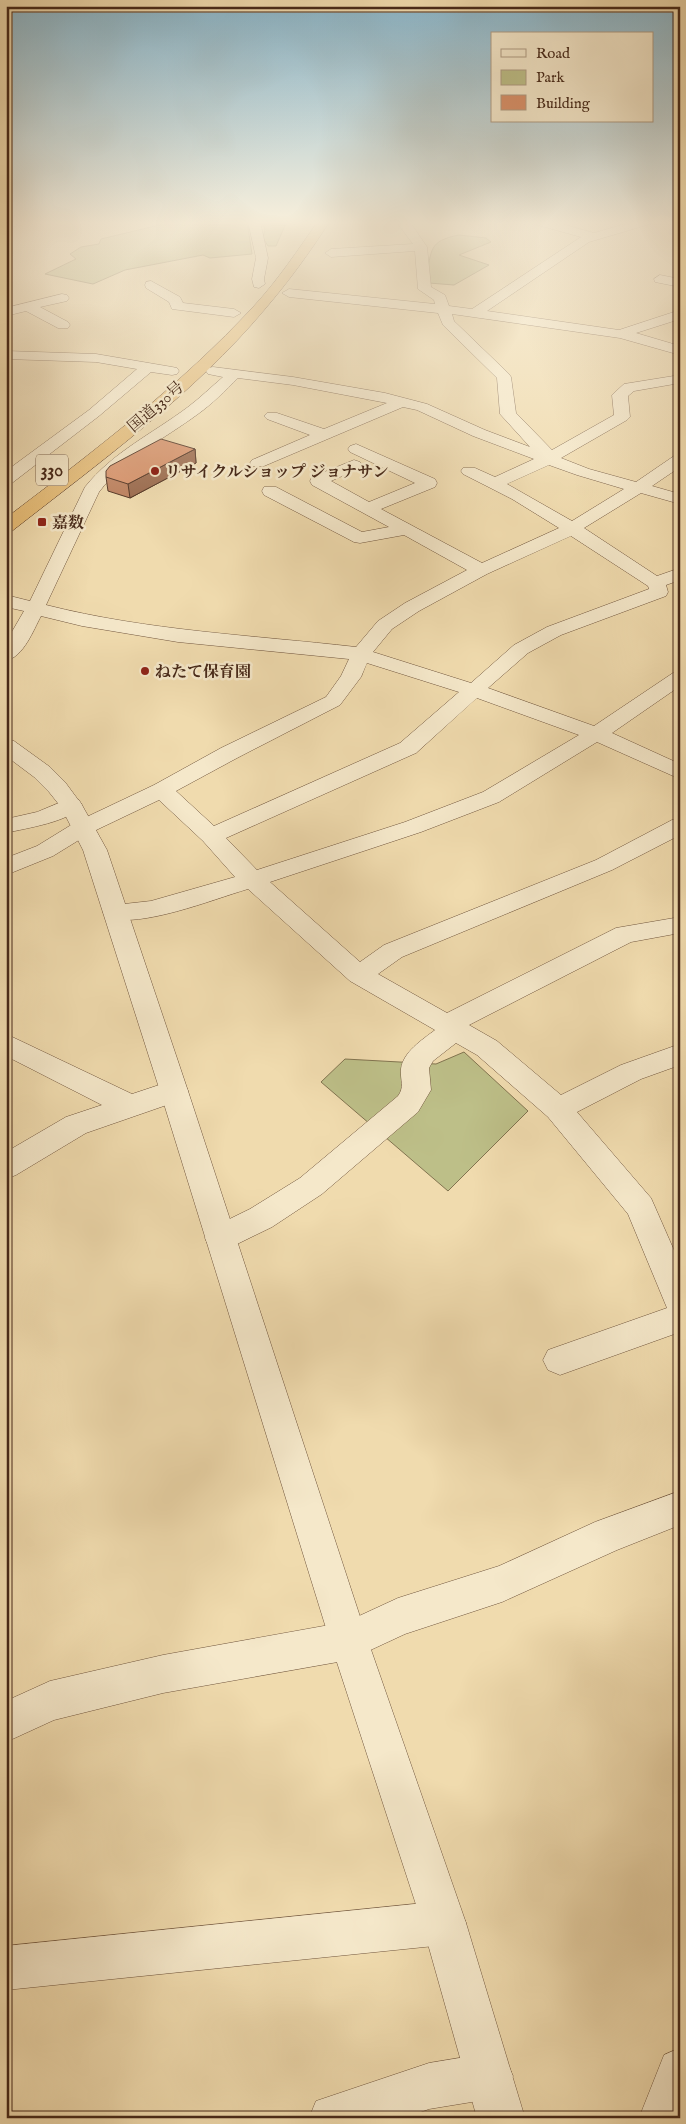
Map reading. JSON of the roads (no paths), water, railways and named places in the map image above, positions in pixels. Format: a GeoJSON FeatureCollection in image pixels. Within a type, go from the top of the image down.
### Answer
{"type":"FeatureCollection","features":[{"type":"Feature","properties":{"kind":"highway"},"geometry":{"type":"LineString","coordinates":[[222,325],[227,320]]}},
{"type":"Feature","properties":{"kind":"highway","name":"国道330号"},"geometry":{"type":"LineString","coordinates":[[6,527],[156,406],[208,360],[248,320]]}},
{"type":"Feature","properties":{"kind":"highway"},"geometry":{"type":"LineString","coordinates":[[156,406],[190,389],[213,371],[241,346],[264,320]]}},
{"type":"Feature","properties":{"kind":"highway","name":"国道330号"},"geometry":{"type":"LineString","coordinates":[[157,384],[185,360]]}},
{"type":"Feature","properties":{"kind":"street"},"geometry":{"type":"LineString","coordinates":[[54,320],[63,325]]}},
{"type":"Feature","properties":{"kind":"street"},"geometry":{"type":"LineString","coordinates":[[447,320],[504,377],[508,414],[550,458]]}},
{"type":"Feature","properties":{"kind":"street"},"geometry":{"type":"LineString","coordinates":[[519,320],[620,334],[647,340],[680,351]]}},
{"type":"Feature","properties":{"kind":"street"},"geometry":{"type":"LineString","coordinates":[[620,334],[662,320]]}},
{"type":"Feature","properties":{"kind":"street"},"geometry":{"type":"LineString","coordinates":[[6,355],[96,358],[172,371]]}},
{"type":"Feature","properties":{"kind":"street"},"geometry":{"type":"LineString","coordinates":[[6,479],[94,413],[148,367]]}},
{"type":"Feature","properties":{"kind":"street"},"geometry":{"type":"LineString","coordinates":[[213,371],[292,381],[422,407],[478,433],[550,458],[583,472],[680,499]]}},
{"type":"Feature","properties":{"kind":"street"},"geometry":{"type":"LineString","coordinates":[[6,656],[19,640],[51,578],[90,491],[96,482],[106,471],[134,450],[194,410],[234,374]]}},
{"type":"Feature","properties":{"kind":"street"},"geometry":{"type":"LineString","coordinates":[[495,483],[550,458],[622,417],[620,394],[629,387],[680,379]]}},
{"type":"Feature","properties":{"kind":"street"},"geometry":{"type":"LineString","coordinates":[[258,463],[402,402]]}},
{"type":"Feature","properties":{"kind":"street"},"geometry":{"type":"LineString","coordinates":[[272,416],[325,435]]}},
{"type":"Feature","properties":{"kind":"street"},"geometry":{"type":"LineString","coordinates":[[368,508],[429,483],[355,457],[318,481],[481,570]]}},
{"type":"Feature","properties":{"kind":"street"},"geometry":{"type":"LineString","coordinates":[[6,826],[44,817],[78,816],[162,790],[229,753],[333,701],[351,677],[361,654],[385,625],[412,607],[481,570],[571,528],[639,487],[680,459]]}},
{"type":"Feature","properties":{"kind":"street"},"geometry":{"type":"LineString","coordinates":[[212,836],[408,748],[521,649],[554,630],[659,592],[656,583],[571,528],[495,483],[469,472]]}},
{"type":"Feature","properties":{"kind":"street"},"geometry":{"type":"LineString","coordinates":[[270,491],[360,538],[379,553]]}},
{"type":"Feature","properties":{"kind":"street"},"geometry":{"type":"LineString","coordinates":[[360,538],[407,529]]}},
{"type":"Feature","properties":{"kind":"street"},"geometry":{"type":"LineString","coordinates":[[656,583],[680,573]]}},
{"type":"Feature","properties":{"kind":"street"},"geometry":{"type":"LineString","coordinates":[[6,600],[82,620],[178,636],[295,646],[361,654],[473,690],[596,734],[680,772]]}},
{"type":"Feature","properties":{"kind":"street"},"geometry":{"type":"LineString","coordinates":[[115,912],[151,908],[252,880],[413,827],[491,797],[596,734],[680,678]]}},
{"type":"Feature","properties":{"kind":"street"},"geometry":{"type":"LineString","coordinates":[[6,746],[42,772],[78,816],[94,850],[174,1091],[349,1641],[444,1923],[495,2097],[429,2086],[333,2118]]}},
{"type":"Feature","properties":{"kind":"street"},"geometry":{"type":"LineString","coordinates":[[162,790],[212,836],[252,880],[359,975],[487,1048],[558,1110],[640,1207],[680,1301]]}},
{"type":"Feature","properties":{"kind":"street"},"geometry":{"type":"LineString","coordinates":[[6,867],[46,851],[78,816]]}},
{"type":"Feature","properties":{"kind":"street"},"geometry":{"type":"LineString","coordinates":[[359,975],[393,951],[604,865],[680,825]]}},
{"type":"Feature","properties":{"kind":"street"},"geometry":{"type":"LineString","coordinates":[[220,1238],[261,1218],[311,1186],[408,1104],[417,1090],[415,1068],[423,1054],[450,1027],[625,934],[680,925]]}},
{"type":"Feature","properties":{"kind":"street"},"geometry":{"type":"LineString","coordinates":[[6,1044],[130,1106]]}},
{"type":"Feature","properties":{"kind":"street"},"geometry":{"type":"LineString","coordinates":[[558,1110],[631,1072],[680,1054]]}},
{"type":"Feature","properties":{"kind":"street"},"geometry":{"type":"LineString","coordinates":[[6,1167],[76,1125],[174,1091]]}},
{"type":"Feature","properties":{"kind":"street"},"geometry":{"type":"LineString","coordinates":[[560,1360],[680,1318]]}},
{"type":"Feature","properties":{"kind":"street"},"geometry":{"type":"LineString","coordinates":[[6,1722],[50,1702],[163,1674],[349,1641],[398,1617],[502,1583],[608,1535],[680,1508]]}},
{"type":"Feature","properties":{"kind":"street"},"geometry":{"type":"LineString","coordinates":[[6,1968],[444,1923]]}},
{"type":"Feature","properties":{"kind":"street"},"geometry":{"type":"LineString","coordinates":[[663,2118],[680,2071]]}},
{"type":"Feature","properties":{"kind":"place","name":"リサイクルショップ ジョナサン"},"geometry":{"type":"Point","coordinates":[155,471]}},
{"type":"Feature","properties":{"kind":"place","name":"嘉数"},"geometry":{"type":"Point","coordinates":[42,522]}},
{"type":"Feature","properties":{"kind":"place","name":"ねたて保育園"},"geometry":{"type":"Point","coordinates":[145,671]}}]}
